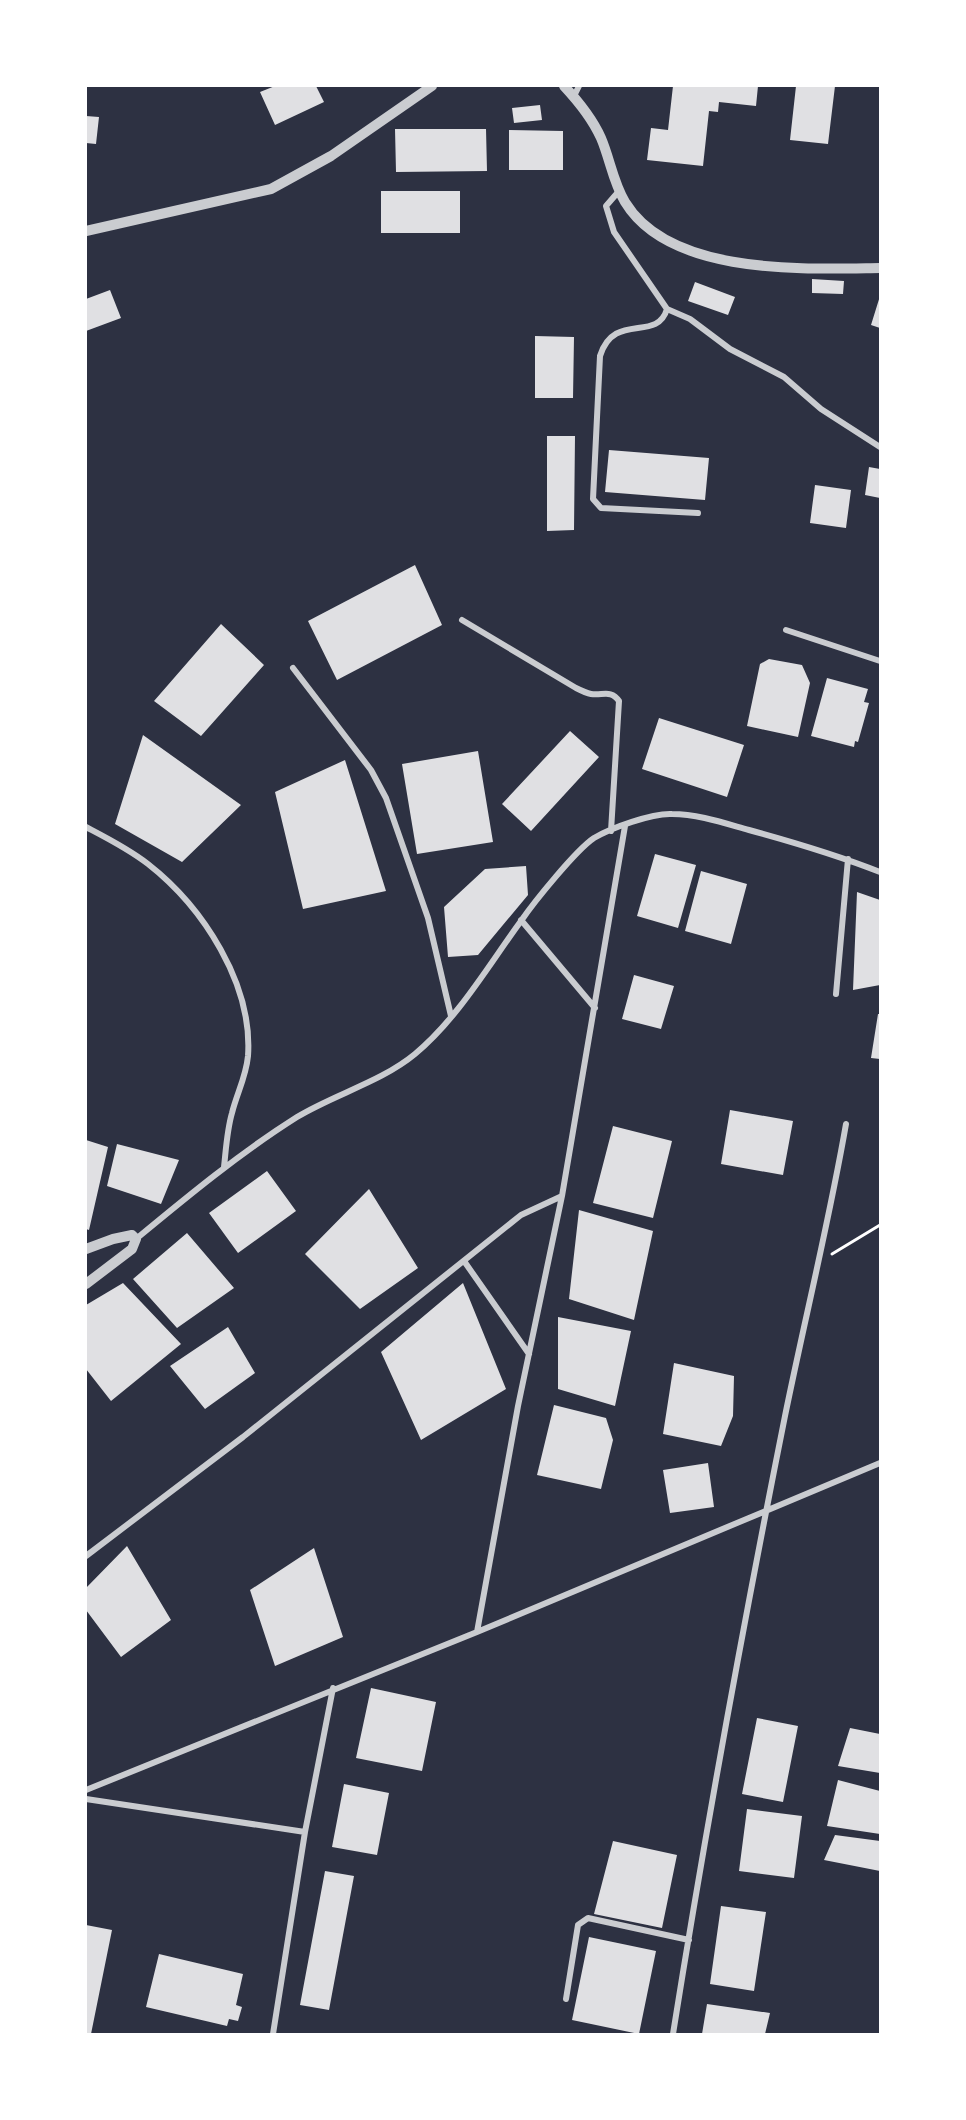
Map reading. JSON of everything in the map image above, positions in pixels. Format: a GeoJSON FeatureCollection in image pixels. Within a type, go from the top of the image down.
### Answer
{"type":"FeatureCollection","features":[{"type":"Feature","properties":{"kind":"street"},"geometry":{"type":"LineString","coordinates":[[86,231],[277,186],[364,135],[432,86]]}},
{"type":"Feature","properties":{"kind":"street"},"geometry":{"type":"LineString","coordinates":[[564,86],[574,96],[601,138],[619,191],[637,219],[685,249],[726,260],[772,266],[880,268]]}},
{"type":"Feature","properties":{"kind":"street"},"geometry":{"type":"LineString","coordinates":[[574,96],[579,86]]}},
{"type":"Feature","properties":{"kind":"street"},"geometry":{"type":"LineString","coordinates":[[619,191],[606,206],[612,226],[644,278],[667,309],[696,322],[730,349],[784,377],[821,409],[880,447]]}},
{"type":"Feature","properties":{"kind":"street"},"geometry":{"type":"LineString","coordinates":[[667,309],[659,323],[615,332],[604,345],[600,356],[593,499],[601,508],[698,513]]}},
{"type":"Feature","properties":{"kind":"street"},"geometry":{"type":"LineString","coordinates":[[462,620],[576,688],[590,694],[616,695],[619,701],[611,831]]}},
{"type":"Feature","properties":{"kind":"street"},"geometry":{"type":"LineString","coordinates":[[786,630],[880,661]]}},
{"type":"Feature","properties":{"kind":"street"},"geometry":{"type":"LineString","coordinates":[[293,668],[371,770],[386,798],[428,918],[451,1016]]}},
{"type":"Feature","properties":{"kind":"street"},"geometry":{"type":"LineString","coordinates":[[86,1284],[132,1249],[136,1239],[224,1167],[300,1116],[400,1065],[422,1047],[451,1016],[521,920],[588,844],[611,831],[662,814],[702,817],[848,860],[880,872]]}},
{"type":"Feature","properties":{"kind":"street"},"geometry":{"type":"LineString","coordinates":[[477,1632],[529,1354],[562,1196],[625,826]]}},
{"type":"Feature","properties":{"kind":"street"},"geometry":{"type":"LineString","coordinates":[[86,827],[133,853],[177,891],[216,944],[237,986],[245,1014],[248,1054],[241,1090],[230,1123],[224,1167]]}},
{"type":"Feature","properties":{"kind":"street"},"geometry":{"type":"LineString","coordinates":[[836,994],[848,860]]}},
{"type":"Feature","properties":{"kind":"street"},"geometry":{"type":"LineString","coordinates":[[521,920],[595,1008]]}},
{"type":"Feature","properties":{"kind":"street"},"geometry":{"type":"LineString","coordinates":[[673,2034],[766,1511],[846,1124]]}},
{"type":"Feature","properties":{"kind":"street"},"geometry":{"type":"LineString","coordinates":[[86,1556],[243,1437],[521,1215],[562,1196]]}},
{"type":"Feature","properties":{"kind":"street"},"geometry":{"type":"LineString","coordinates":[[86,1249],[125,1235],[132,1235],[136,1239]]}},
{"type":"Feature","properties":{"kind":"street"},"geometry":{"type":"LineString","coordinates":[[464,1261],[529,1354]]}},
{"type":"Feature","properties":{"kind":"street"},"geometry":{"type":"LineString","coordinates":[[86,1790],[333,1688],[477,1632],[880,1463]]}},
{"type":"Feature","properties":{"kind":"street"},"geometry":{"type":"LineString","coordinates":[[273,2034],[306,1832],[333,1688]]}},
{"type":"Feature","properties":{"kind":"street"},"geometry":{"type":"LineString","coordinates":[[86,1799],[306,1832]]}},
{"type":"Feature","properties":{"kind":"street"},"geometry":{"type":"LineString","coordinates":[[566,1999],[578,1925],[588,1918],[689,1940]]}},
{"type":"Feature","properties":{"kind":"path"},"geometry":{"type":"LineString","coordinates":[[815,1274],[827,1258],[840,1248],[880,1225]]}},
{"type":"Feature","properties":{"kind":"building"},"geometry":{"type":"Polygon","coordinates":[[[275,86],[316,86],[324,102],[275,125],[260,92],[275,86]]]}},
{"type":"Feature","properties":{"kind":"building"},"geometry":{"type":"Polygon","coordinates":[[[673,86],[758,86],[756,106],[719,102],[718,112],[709,111],[703,166],[647,160],[651,128],[668,130],[673,86]]]}},
{"type":"Feature","properties":{"kind":"building"},"geometry":{"type":"Polygon","coordinates":[[[796,86],[835,86],[828,144],[790,140],[796,86]]]}},
{"type":"Feature","properties":{"kind":"building"},"geometry":{"type":"Polygon","coordinates":[[[540,105],[542,120],[514,123],[512,108],[540,105]]]}},
{"type":"Feature","properties":{"kind":"building"},"geometry":{"type":"Polygon","coordinates":[[[86,116],[99,117],[96,144],[86,143],[86,116]]]}},
{"type":"Feature","properties":{"kind":"building"},"geometry":{"type":"Polygon","coordinates":[[[395,129],[486,129],[487,171],[396,172],[395,129]]]}},
{"type":"Feature","properties":{"kind":"building"},"geometry":{"type":"Polygon","coordinates":[[[509,130],[563,131],[563,170],[509,170],[509,130]]]}},
{"type":"Feature","properties":{"kind":"building"},"geometry":{"type":"Polygon","coordinates":[[[381,191],[460,191],[460,233],[381,233],[381,191]]]}},
{"type":"Feature","properties":{"kind":"building"},"geometry":{"type":"Polygon","coordinates":[[[812,279],[844,281],[843,294],[812,293],[812,279]]]}},
{"type":"Feature","properties":{"kind":"building"},"geometry":{"type":"Polygon","coordinates":[[[695,282],[735,297],[728,315],[688,301],[695,282]]]}},
{"type":"Feature","properties":{"kind":"building"},"geometry":{"type":"Polygon","coordinates":[[[110,290],[121,318],[86,331],[86,299],[110,290]]]}},
{"type":"Feature","properties":{"kind":"building"},"geometry":{"type":"Polygon","coordinates":[[[880,296],[880,328],[871,325],[880,296]]]}},
{"type":"Feature","properties":{"kind":"building"},"geometry":{"type":"Polygon","coordinates":[[[535,336],[574,337],[573,398],[535,398],[535,336]]]}},
{"type":"Feature","properties":{"kind":"building"},"geometry":{"type":"Polygon","coordinates":[[[547,436],[575,436],[574,530],[547,531],[547,436]]]}},
{"type":"Feature","properties":{"kind":"building"},"geometry":{"type":"Polygon","coordinates":[[[609,450],[709,458],[705,500],[605,492],[609,450]]]}},
{"type":"Feature","properties":{"kind":"building"},"geometry":{"type":"Polygon","coordinates":[[[869,467],[880,469],[880,498],[865,495],[869,467]]]}},
{"type":"Feature","properties":{"kind":"building"},"geometry":{"type":"Polygon","coordinates":[[[815,485],[851,490],[846,528],[810,523],[815,485]]]}},
{"type":"Feature","properties":{"kind":"building"},"geometry":{"type":"Polygon","coordinates":[[[415,565],[442,625],[337,680],[308,621],[415,565]]]}},
{"type":"Feature","properties":{"kind":"building"},"geometry":{"type":"Polygon","coordinates":[[[221,624],[264,665],[201,736],[154,701],[221,624]]]}},
{"type":"Feature","properties":{"kind":"building"},"geometry":{"type":"Polygon","coordinates":[[[769,659],[802,665],[810,683],[798,737],[747,726],[760,664],[769,659]]]}},
{"type":"Feature","properties":{"kind":"building"},"geometry":{"type":"Polygon","coordinates":[[[827,678],[868,689],[864,702],[869,703],[858,742],[855,741],[854,747],[811,736],[827,678]]]}},
{"type":"Feature","properties":{"kind":"building"},"geometry":{"type":"Polygon","coordinates":[[[659,718],[744,745],[727,797],[642,769],[659,718]]]}},
{"type":"Feature","properties":{"kind":"building"},"geometry":{"type":"Polygon","coordinates":[[[570,731],[599,757],[531,831],[502,804],[570,731]]]}},
{"type":"Feature","properties":{"kind":"building"},"geometry":{"type":"Polygon","coordinates":[[[143,735],[241,805],[182,862],[115,824],[143,735]]]}},
{"type":"Feature","properties":{"kind":"building"},"geometry":{"type":"Polygon","coordinates":[[[478,751],[493,842],[417,854],[402,764],[478,751]]]}},
{"type":"Feature","properties":{"kind":"building"},"geometry":{"type":"Polygon","coordinates":[[[345,760],[386,891],[303,909],[275,792],[345,760]]]}},
{"type":"Feature","properties":{"kind":"building"},"geometry":{"type":"Polygon","coordinates":[[[655,854],[696,865],[678,928],[637,916],[655,854]]]}},
{"type":"Feature","properties":{"kind":"building"},"geometry":{"type":"Polygon","coordinates":[[[526,866],[528,895],[478,955],[448,957],[444,907],[485,869],[526,866]]]}},
{"type":"Feature","properties":{"kind":"building"},"geometry":{"type":"Polygon","coordinates":[[[701,871],[747,884],[731,944],[685,931],[701,871]]]}},
{"type":"Feature","properties":{"kind":"building"},"geometry":{"type":"Polygon","coordinates":[[[857,892],[880,900],[880,985],[853,990],[857,892]]]}},
{"type":"Feature","properties":{"kind":"building"},"geometry":{"type":"Polygon","coordinates":[[[634,975],[674,986],[661,1029],[622,1019],[634,975]]]}},
{"type":"Feature","properties":{"kind":"building"},"geometry":{"type":"Polygon","coordinates":[[[878,1014],[880,1014],[880,1059],[871,1058],[878,1014]]]}},
{"type":"Feature","properties":{"kind":"building"},"geometry":{"type":"Polygon","coordinates":[[[730,1110],[793,1121],[783,1175],[721,1164],[730,1110]]]}},
{"type":"Feature","properties":{"kind":"building"},"geometry":{"type":"Polygon","coordinates":[[[613,1126],[672,1141],[653,1218],[593,1203],[613,1126]]]}},
{"type":"Feature","properties":{"kind":"building"},"geometry":{"type":"Polygon","coordinates":[[[86,1140],[108,1147],[89,1230],[86,1229],[86,1140]]]}},
{"type":"Feature","properties":{"kind":"building"},"geometry":{"type":"Polygon","coordinates":[[[117,1144],[179,1160],[161,1204],[107,1186],[117,1144]]]}},
{"type":"Feature","properties":{"kind":"building"},"geometry":{"type":"Polygon","coordinates":[[[267,1171],[296,1211],[238,1253],[209,1213],[267,1171]]]}},
{"type":"Feature","properties":{"kind":"building"},"geometry":{"type":"Polygon","coordinates":[[[369,1189],[418,1268],[360,1309],[305,1254],[369,1189]]]}},
{"type":"Feature","properties":{"kind":"building"},"geometry":{"type":"Polygon","coordinates":[[[579,1210],[653,1231],[634,1320],[569,1299],[579,1210]]]}},
{"type":"Feature","properties":{"kind":"building"},"geometry":{"type":"Polygon","coordinates":[[[187,1233],[234,1288],[177,1328],[133,1279],[187,1233]]]}},
{"type":"Feature","properties":{"kind":"building"},"geometry":{"type":"Polygon","coordinates":[[[123,1283],[181,1344],[111,1401],[86,1369],[86,1305],[123,1283]]]}},
{"type":"Feature","properties":{"kind":"building"},"geometry":{"type":"Polygon","coordinates":[[[463,1283],[506,1389],[421,1440],[381,1352],[463,1283]]]}},
{"type":"Feature","properties":{"kind":"building"},"geometry":{"type":"Polygon","coordinates":[[[558,1317],[631,1331],[615,1406],[558,1389],[558,1317]]]}},
{"type":"Feature","properties":{"kind":"building"},"geometry":{"type":"Polygon","coordinates":[[[228,1327],[255,1373],[205,1409],[170,1366],[228,1327]]]}},
{"type":"Feature","properties":{"kind":"building"},"geometry":{"type":"Polygon","coordinates":[[[674,1363],[734,1376],[733,1416],[721,1446],[663,1434],[674,1363]]]}},
{"type":"Feature","properties":{"kind":"building"},"geometry":{"type":"Polygon","coordinates":[[[554,1405],[606,1418],[613,1440],[601,1489],[537,1475],[554,1405]]]}},
{"type":"Feature","properties":{"kind":"building"},"geometry":{"type":"Polygon","coordinates":[[[708,1463],[714,1507],[670,1513],[663,1470],[708,1463]]]}},
{"type":"Feature","properties":{"kind":"building"},"geometry":{"type":"Polygon","coordinates":[[[127,1546],[171,1620],[121,1657],[86,1610],[86,1588],[127,1546]]]}},
{"type":"Feature","properties":{"kind":"building"},"geometry":{"type":"Polygon","coordinates":[[[314,1548],[343,1637],[275,1666],[250,1590],[314,1548]]]}},
{"type":"Feature","properties":{"kind":"building"},"geometry":{"type":"Polygon","coordinates":[[[371,1688],[436,1702],[422,1771],[356,1758],[371,1688]]]}},
{"type":"Feature","properties":{"kind":"building"},"geometry":{"type":"Polygon","coordinates":[[[757,1718],[798,1726],[783,1802],[742,1794],[757,1718]]]}},
{"type":"Feature","properties":{"kind":"building"},"geometry":{"type":"Polygon","coordinates":[[[850,1728],[880,1734],[880,1773],[838,1766],[850,1728]]]}},
{"type":"Feature","properties":{"kind":"building"},"geometry":{"type":"Polygon","coordinates":[[[838,1780],[880,1791],[880,1834],[827,1826],[838,1780]]]}},
{"type":"Feature","properties":{"kind":"building"},"geometry":{"type":"Polygon","coordinates":[[[344,1784],[389,1793],[377,1855],[332,1847],[344,1784]]]}},
{"type":"Feature","properties":{"kind":"building"},"geometry":{"type":"Polygon","coordinates":[[[747,1809],[802,1816],[794,1878],[739,1871],[747,1809]]]}},
{"type":"Feature","properties":{"kind":"building"},"geometry":{"type":"Polygon","coordinates":[[[835,1835],[880,1841],[880,1871],[824,1860],[835,1835]]]}},
{"type":"Feature","properties":{"kind":"building"},"geometry":{"type":"Polygon","coordinates":[[[613,1841],[677,1855],[662,1928],[594,1914],[613,1841]]]}},
{"type":"Feature","properties":{"kind":"building"},"geometry":{"type":"Polygon","coordinates":[[[325,1871],[354,1876],[329,2010],[300,2005],[325,1871]]]}},
{"type":"Feature","properties":{"kind":"building"},"geometry":{"type":"Polygon","coordinates":[[[721,1906],[766,1912],[754,1991],[710,1984],[721,1906]]]}},
{"type":"Feature","properties":{"kind":"building"},"geometry":{"type":"Polygon","coordinates":[[[86,1925],[112,1930],[91,2034],[86,2034],[86,1925]]]}},
{"type":"Feature","properties":{"kind":"building"},"geometry":{"type":"Polygon","coordinates":[[[589,1937],[656,1951],[639,2034],[572,2020],[589,1937]]]}},
{"type":"Feature","properties":{"kind":"building"},"geometry":{"type":"Polygon","coordinates":[[[159,1954],[243,1974],[236,2005],[242,2007],[238,2021],[229,2019],[227,2026],[146,2007],[159,1954]]]}},
{"type":"Feature","properties":{"kind":"building"},"geometry":{"type":"Polygon","coordinates":[[[707,2004],[770,2013],[765,2034],[702,2034],[707,2004]]]}}]}
